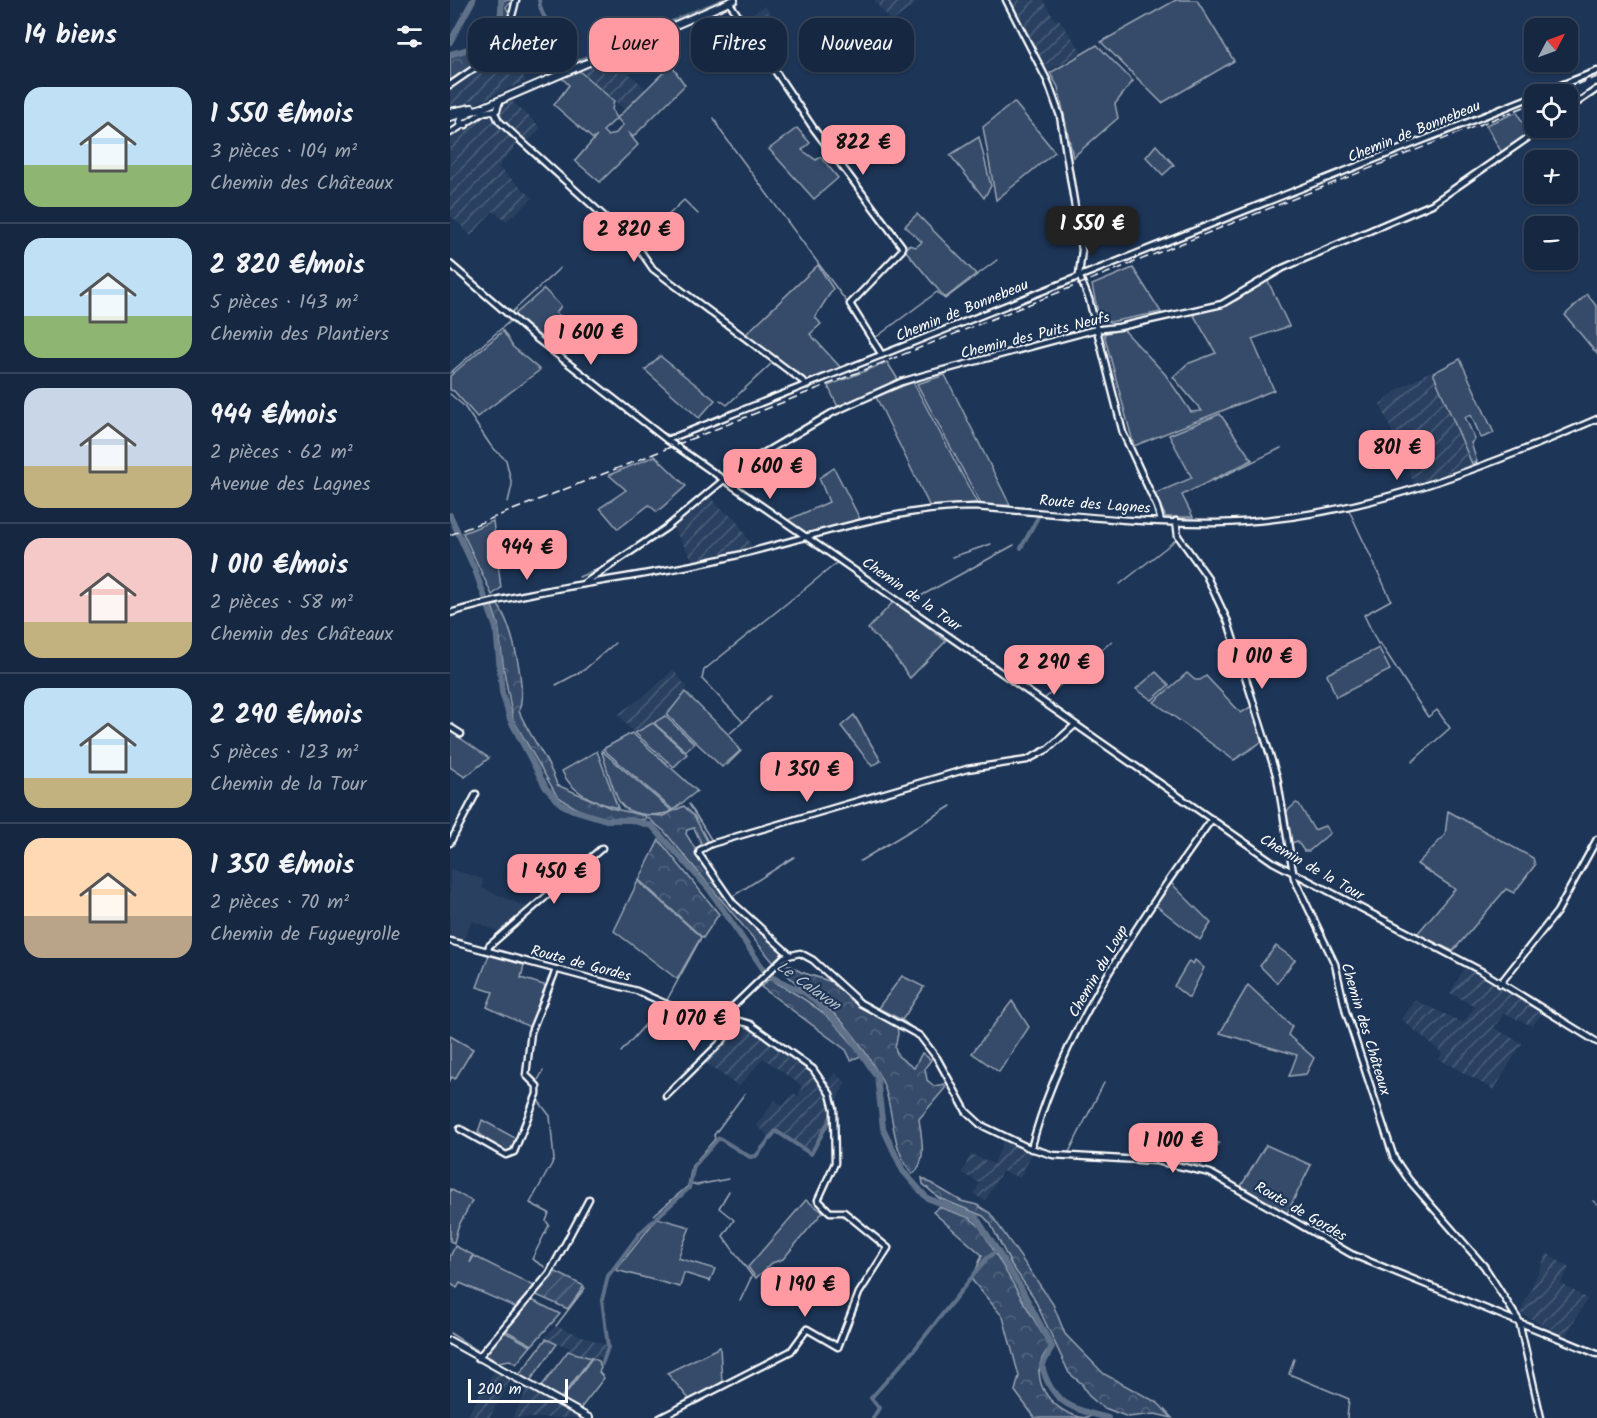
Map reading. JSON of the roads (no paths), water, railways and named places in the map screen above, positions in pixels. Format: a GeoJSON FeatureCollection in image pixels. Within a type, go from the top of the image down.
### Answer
{"type":"FeatureCollection","features":[{"type":"Feature","properties":{"kind":"main road"},"geometry":{"type":"LineString","coordinates":[[451,121],[731,1]]}},
{"type":"Feature","properties":{"kind":"main road"},"geometry":{"type":"LineString","coordinates":[[451,121],[465,110],[498,100]]}},
{"type":"Feature","properties":{"kind":"main road"},"geometry":{"type":"LineString","coordinates":[[450,1339],[497,1368],[589,1418]]}},
{"type":"Feature","properties":{"kind":"main road"},"geometry":{"type":"LineString","coordinates":[[572,1409],[584,1418]]}},
{"type":"Feature","properties":{"kind":"street"},"geometry":{"type":"LineString","coordinates":[[450,85],[483,62],[503,43],[516,0]]}},
{"type":"Feature","properties":{"kind":"street"},"geometry":{"type":"LineString","coordinates":[[1006,0],[1048,82],[1060,116],[1082,250],[1079,275],[1097,330],[1125,440],[1157,507],[1161,521]]}},
{"type":"Feature","properties":{"kind":"street"},"geometry":{"type":"LineString","coordinates":[[731,1],[814,129],[902,246],[902,250],[850,304],[882,355]]}},
{"type":"Feature","properties":{"kind":"street","name":"Chemin de Bonnebeau"},"geometry":{"type":"LineString","coordinates":[[1564,84],[1597,71]]}},
{"type":"Feature","properties":{"kind":"street"},"geometry":{"type":"LineString","coordinates":[[1578,102],[1597,89]]}},
{"type":"Feature","properties":{"kind":"street"},"geometry":{"type":"LineString","coordinates":[[458,128],[482,114],[499,108],[498,100]]}},
{"type":"Feature","properties":{"kind":"street","name":"Chemin de Bonnebeau"},"geometry":{"type":"LineString","coordinates":[[667,440],[1524,100]]}},
{"type":"Feature","properties":{"kind":"street"},"geometry":{"type":"LineString","coordinates":[[458,128],[463,116],[482,108]]}},
{"type":"Feature","properties":{"kind":"street"},"geometry":{"type":"LineString","coordinates":[[494,111],[499,121],[637,246],[653,269],[808,385]]}},
{"type":"Feature","properties":{"kind":"street"},"geometry":{"type":"LineString","coordinates":[[451,121],[466,125]]}},
{"type":"Feature","properties":{"kind":"street"},"geometry":{"type":"LineString","coordinates":[[451,121],[458,128]]}},
{"type":"Feature","properties":{"kind":"street","name":"Chemin des Puits Neufs"},"geometry":{"type":"LineString","coordinates":[[583,584],[666,528],[738,468],[832,413],[901,382],[1097,330],[1222,304],[1283,268],[1432,204],[1528,138]]}},
{"type":"Feature","properties":{"kind":"street","name":"Chemin de la Tour"},"geometry":{"type":"LineString","coordinates":[[450,264],[537,339],[722,480],[895,597],[1273,862],[1483,972],[1597,1042]]}},
{"type":"Feature","properties":{"kind":"street","name":"Route des Lagnes"},"geometry":{"type":"LineString","coordinates":[[450,613],[497,600],[684,567],[856,525],[955,507],[1161,521],[1216,523],[1267,519],[1344,506],[1384,496],[1481,466],[1596,421]]}},
{"type":"Feature","properties":{"kind":"street","name":"Chemin des Châteaux"},"geometry":{"type":"LineString","coordinates":[[1176,521],[1178,536],[1216,594],[1238,653],[1277,777],[1292,872],[1335,964],[1346,1012],[1394,1158],[1409,1180],[1484,1266],[1519,1321],[1541,1418]]}},
{"type":"Feature","properties":{"kind":"street"},"geometry":{"type":"LineString","coordinates":[[660,1418],[791,1351],[807,1329],[837,1347],[859,1293],[888,1248],[844,1212],[830,1212],[818,1200],[835,1163],[833,1102],[818,1076],[750,1024],[725,1014],[789,954],[733,903],[699,854],[700,850],[711,844],[789,820],[967,769],[1027,760],[1048,749],[1075,725]]}},
{"type":"Feature","properties":{"kind":"street"},"geometry":{"type":"LineString","coordinates":[[450,727],[461,734]]}},
{"type":"Feature","properties":{"kind":"street"},"geometry":{"type":"LineString","coordinates":[[450,843],[477,794]]}},
{"type":"Feature","properties":{"kind":"street","name":"Chemin du Loup"},"geometry":{"type":"LineString","coordinates":[[1031,1149],[1055,1077],[1083,1022],[1131,936],[1212,819]]}},
{"type":"Feature","properties":{"kind":"street"},"geometry":{"type":"LineString","coordinates":[[1500,984],[1557,912],[1597,839]]}},
{"type":"Feature","properties":{"kind":"street"},"geometry":{"type":"LineString","coordinates":[[488,950],[489,946],[602,848]]}},
{"type":"Feature","properties":{"kind":"street","name":"Route de Gordes"},"geometry":{"type":"LineString","coordinates":[[450,941],[637,991],[696,1017],[725,1014]]}},
{"type":"Feature","properties":{"kind":"street","name":"Route de Gordes"},"geometry":{"type":"LineString","coordinates":[[789,954],[800,953],[808,957],[860,1003],[914,1032],[938,1058],[973,1120],[1031,1149],[1053,1155],[1168,1162],[1210,1173],[1351,1254],[1597,1354]]}},
{"type":"Feature","properties":{"kind":"street"},"geometry":{"type":"LineString","coordinates":[[460,1129],[506,1155],[514,1152],[537,1094],[535,1082],[526,1075],[530,1042],[556,970]]}},
{"type":"Feature","properties":{"kind":"street"},"geometry":{"type":"LineString","coordinates":[[666,1096],[723,1040],[737,1020]]}},
{"type":"Feature","properties":{"kind":"street"},"geometry":{"type":"LineString","coordinates":[[479,1357],[549,1274],[589,1199]]}},
{"type":"Feature","properties":{"kind":"waterway"},"geometry":{"type":"LineString","coordinates":[[450,42],[473,0]]}},
{"type":"Feature","properties":{"kind":"waterway","name":"Le Calavon"},"geometry":{"type":"LineString","coordinates":[[450,54],[471,48],[488,38],[499,22],[501,0]]}},
{"type":"Feature","properties":{"kind":"waterway"},"geometry":{"type":"LineString","coordinates":[[539,0],[542,13],[564,57],[573,63],[589,56]]}},
{"type":"Feature","properties":{"kind":"waterway"},"geometry":{"type":"LineString","coordinates":[[679,18],[723,0]]}},
{"type":"Feature","properties":{"kind":"waterway"},"geometry":{"type":"LineString","coordinates":[[714,118],[720,130],[846,301]]}},
{"type":"Feature","properties":{"kind":"waterway"},"geometry":{"type":"LineString","coordinates":[[639,243],[684,200],[698,214]]}},
{"type":"Feature","properties":{"kind":"waterway"},"geometry":{"type":"LineString","coordinates":[[875,338],[937,292],[945,299],[997,260]]}},
{"type":"Feature","properties":{"kind":"waterway"},"geometry":{"type":"LineString","coordinates":[[512,315],[512,312],[560,268]]}},
{"type":"Feature","properties":{"kind":"waterway"},"geometry":{"type":"LineString","coordinates":[[450,373],[510,321]]}},
{"type":"Feature","properties":{"kind":"waterway"},"geometry":{"type":"LineString","coordinates":[[538,337],[639,415]]}},
{"type":"Feature","properties":{"kind":"waterway"},"geometry":{"type":"LineString","coordinates":[[720,400],[727,405],[771,364]]}},
{"type":"Feature","properties":{"kind":"waterway"},"geometry":{"type":"LineString","coordinates":[[450,394],[464,406],[491,446],[506,460],[512,485],[508,502]]}},
{"type":"Feature","properties":{"kind":"waterway"},"geometry":{"type":"LineString","coordinates":[[663,435],[679,433]]}},
{"type":"Feature","properties":{"kind":"waterway"},"geometry":{"type":"LineString","coordinates":[[1213,481],[1281,448]]}},
{"type":"Feature","properties":{"kind":"waterway"},"geometry":{"type":"LineString","coordinates":[[1348,508],[1391,600],[1364,615],[1378,644],[1380,643],[1428,717],[1437,710],[1450,728],[1412,762]]}},
{"type":"Feature","properties":{"kind":"waterway","name":"Le Calavon"},"geometry":{"type":"LineString","coordinates":[[450,515],[475,570],[496,628],[502,692],[510,719],[546,788],[561,804],[573,810],[606,820],[631,820],[652,826],[709,889],[764,970],[771,977],[805,993],[849,1034],[877,1077],[883,1128],[903,1171],[927,1198],[976,1217],[1020,1286],[1052,1347],[1042,1366],[1052,1389],[1058,1397],[1075,1408],[1108,1418]]}},
{"type":"Feature","properties":{"kind":"waterway"},"geometry":{"type":"LineString","coordinates":[[1021,548],[1038,517]]}},
{"type":"Feature","properties":{"kind":"waterway"},"geometry":{"type":"LineString","coordinates":[[1120,584],[1177,539]]}},
{"type":"Feature","properties":{"kind":"waterway"},"geometry":{"type":"LineString","coordinates":[[952,557],[991,544]]}},
{"type":"Feature","properties":{"kind":"waterway"},"geometry":{"type":"LineString","coordinates":[[908,603],[1014,545]]}},
{"type":"Feature","properties":{"kind":"waterway"},"geometry":{"type":"LineString","coordinates":[[824,547],[842,559]]}},
{"type":"Feature","properties":{"kind":"waterway"},"geometry":{"type":"LineString","coordinates":[[730,733],[743,722],[702,679],[704,670],[838,562]]}},
{"type":"Feature","properties":{"kind":"waterway"},"geometry":{"type":"LineString","coordinates":[[579,577],[611,563]]}},
{"type":"Feature","properties":{"kind":"waterway"},"geometry":{"type":"LineString","coordinates":[[1044,699],[1112,641]]}},
{"type":"Feature","properties":{"kind":"waterway"},"geometry":{"type":"LineString","coordinates":[[556,685],[584,670],[615,643]]}},
{"type":"Feature","properties":{"kind":"waterway"},"geometry":{"type":"LineString","coordinates":[[743,722],[770,696]]}},
{"type":"Feature","properties":{"kind":"waterway"},"geometry":{"type":"LineString","coordinates":[[727,765],[741,751]]}},
{"type":"Feature","properties":{"kind":"waterway"},"geometry":{"type":"LineString","coordinates":[[689,804],[712,841],[755,829]]}},
{"type":"Feature","properties":{"kind":"waterway"},"geometry":{"type":"LineString","coordinates":[[860,861],[951,806]]}},
{"type":"Feature","properties":{"kind":"waterway"},"geometry":{"type":"LineString","coordinates":[[708,848],[735,839]]}},
{"type":"Feature","properties":{"kind":"waterway"},"geometry":{"type":"LineString","coordinates":[[704,850],[702,854],[705,859]]}},
{"type":"Feature","properties":{"kind":"waterway"},"geometry":{"type":"LineString","coordinates":[[733,896],[794,857]]}},
{"type":"Feature","properties":{"kind":"waterway"},"geometry":{"type":"LineString","coordinates":[[1299,878],[1487,977]]}},
{"type":"Feature","properties":{"kind":"waterway"},"geometry":{"type":"LineString","coordinates":[[621,1052],[667,1000],[701,938]]}},
{"type":"Feature","properties":{"kind":"waterway"},"geometry":{"type":"LineString","coordinates":[[1081,1028],[1117,964]]}},
{"type":"Feature","properties":{"kind":"waterway"},"geometry":{"type":"LineString","coordinates":[[1491,979],[1597,1045]]}},
{"type":"Feature","properties":{"kind":"waterway"},"geometry":{"type":"LineString","coordinates":[[839,980],[865,1002],[905,1022],[921,1035]]}},
{"type":"Feature","properties":{"kind":"waterway"},"geometry":{"type":"LineString","coordinates":[[539,1086],[537,1082],[543,1071]]}},
{"type":"Feature","properties":{"kind":"waterway"},"geometry":{"type":"LineString","coordinates":[[1068,1154],[1104,1083]]}},
{"type":"Feature","properties":{"kind":"waterway"},"geometry":{"type":"LineString","coordinates":[[654,1215],[688,1186],[692,1166],[715,1139],[714,1135],[745,1093]]}},
{"type":"Feature","properties":{"kind":"waterway"},"geometry":{"type":"LineString","coordinates":[[537,1099],[550,1116],[554,1160],[530,1203],[549,1213],[546,1221],[549,1225],[532,1259],[545,1267]]}},
{"type":"Feature","properties":{"kind":"waterway"},"geometry":{"type":"LineString","coordinates":[[602,1364],[608,1347],[602,1300],[608,1276],[641,1232],[689,1188],[694,1166],[719,1138],[750,1157],[756,1156],[776,1131],[811,1154],[831,1117]]}},
{"type":"Feature","properties":{"kind":"waterway"},"geometry":{"type":"LineString","coordinates":[[1047,1151],[1166,1161],[1205,1169]]}},
{"type":"Feature","properties":{"kind":"waterway"},"geometry":{"type":"LineString","coordinates":[[690,1183],[697,1185],[728,1179]]}},
{"type":"Feature","properties":{"kind":"waterway"},"geometry":{"type":"LineString","coordinates":[[1231,1182],[1261,1200]]}},
{"type":"Feature","properties":{"kind":"waterway"},"geometry":{"type":"LineString","coordinates":[[729,1191],[719,1208],[734,1220],[723,1236],[752,1276],[740,1301]]}},
{"type":"Feature","properties":{"kind":"waterway"},"geometry":{"type":"LineString","coordinates":[[1593,1201],[1597,1204]]}},
{"type":"Feature","properties":{"kind":"waterway"},"geometry":{"type":"LineString","coordinates":[[873,1418],[879,1408],[871,1398],[914,1350],[987,1258],[998,1250]]}},
{"type":"Feature","properties":{"kind":"waterway"},"geometry":{"type":"LineString","coordinates":[[1409,1275],[1513,1316]]}},
{"type":"Feature","properties":{"kind":"waterway"},"geometry":{"type":"LineString","coordinates":[[556,1326],[585,1288]]}},
{"type":"Feature","properties":{"kind":"waterway"},"geometry":{"type":"LineString","coordinates":[[1520,1319],[1593,1350]]}},
{"type":"Feature","properties":{"kind":"waterway"},"geometry":{"type":"LineString","coordinates":[[450,1333],[480,1352]]}},
{"type":"Feature","properties":{"kind":"waterway"},"geometry":{"type":"LineString","coordinates":[[484,1355],[508,1370]]}},
{"type":"Feature","properties":{"kind":"waterway"},"geometry":{"type":"LineString","coordinates":[[1294,1359],[1289,1374],[1349,1399],[1347,1418]]}},
{"type":"Feature","properties":{"kind":"waterway","name":"Le Calavon"},"geometry":{"type":"LineString","coordinates":[[1083,1418],[1095,1415]]}},
{"type":"Feature","properties":{"kind":"railway"},"geometry":{"type":"LineString","coordinates":[[1578,84],[1597,77]]}},
{"type":"Feature","properties":{"kind":"railway"},"geometry":{"type":"LineString","coordinates":[[450,535],[1524,107]]}}]}
